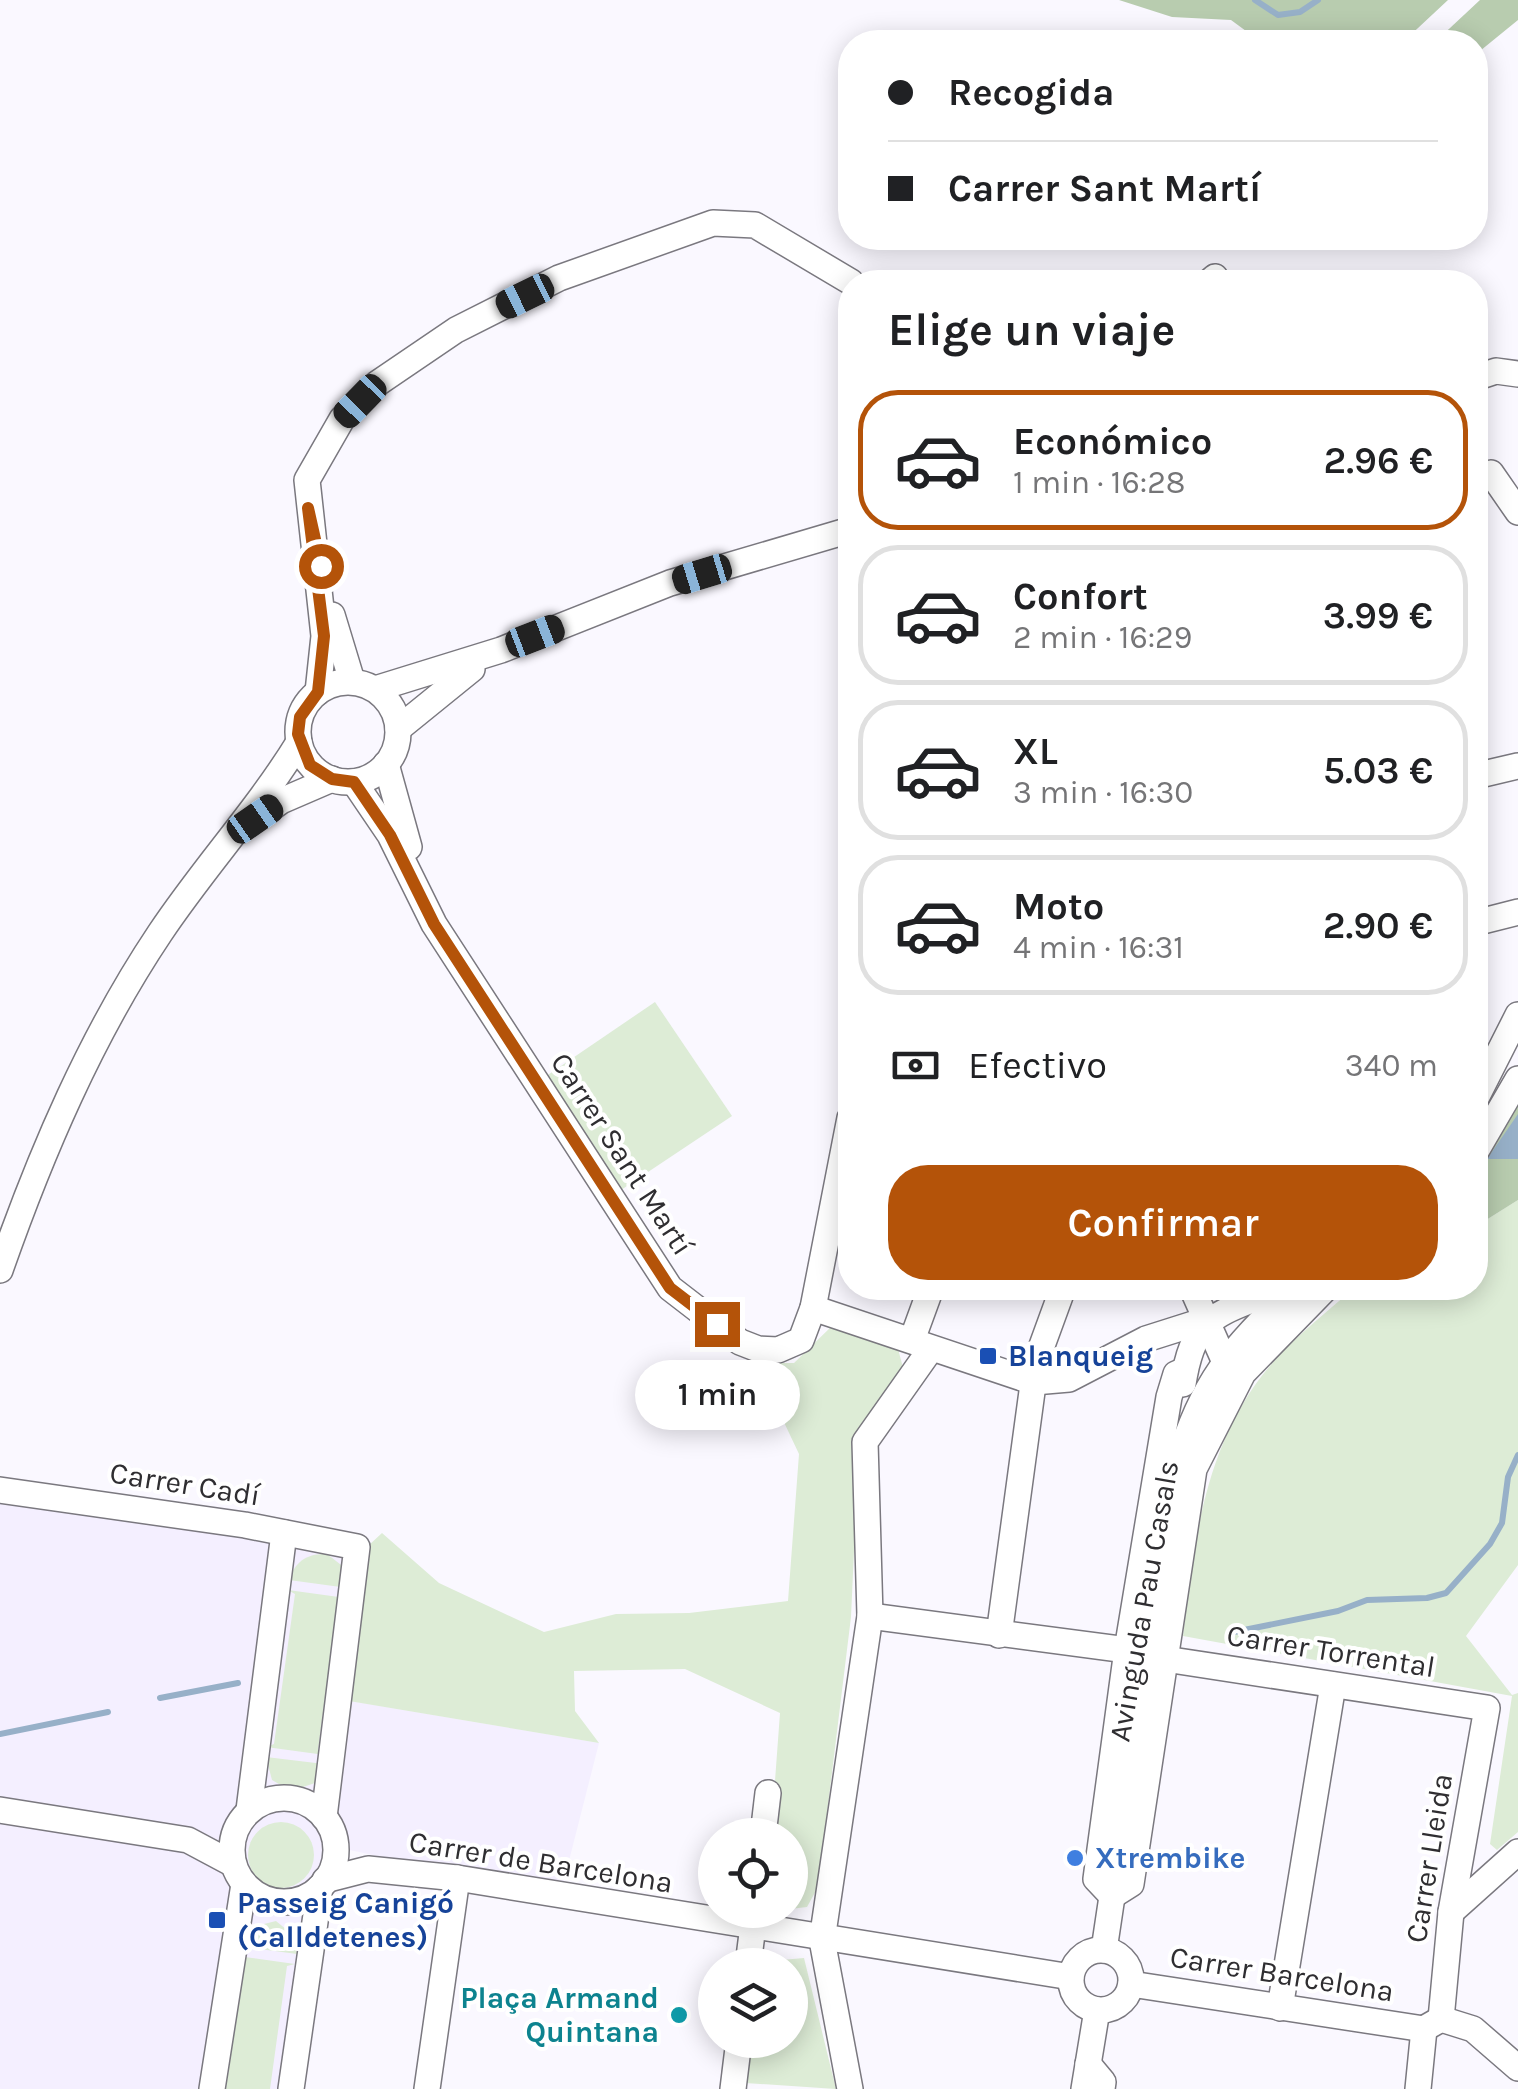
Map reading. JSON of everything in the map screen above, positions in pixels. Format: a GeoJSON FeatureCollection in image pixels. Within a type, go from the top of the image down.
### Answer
{"type":"FeatureCollection","features":[{"type":"Feature","properties":{"kind":"street"},"geometry":{"type":"LineString","coordinates":[[318,692],[324,636],[307,480],[342,420],[378,383],[456,330],[559,278],[713,223],[755,225],[838,275]]}},
{"type":"Feature","properties":{"kind":"street"},"geometry":{"type":"LineString","coordinates":[[1488,374],[1518,374]]}},
{"type":"Feature","properties":{"kind":"street"},"geometry":{"type":"LineString","coordinates":[[1488,470],[1518,470]]}},
{"type":"Feature","properties":{"kind":"street"},"geometry":{"type":"LineString","coordinates":[[1488,476],[1518,512]]}},
{"type":"Feature","properties":{"kind":"street"},"geometry":{"type":"LineString","coordinates":[[308,508],[363,685],[393,708],[398,729]]}},
{"type":"Feature","properties":{"kind":"street"},"geometry":{"type":"LineString","coordinates":[[343,781],[310,765],[299,742],[300,717],[318,692],[335,682],[363,685],[501,650],[670,583],[838,534]]}},
{"type":"Feature","properties":{"kind":"street"},"geometry":{"type":"LineString","coordinates":[[230,837],[280,801],[343,781],[370,778],[386,764],[398,729],[446,687],[501,650]]}},
{"type":"Feature","properties":{"kind":"street"},"geometry":{"type":"LineString","coordinates":[[0,1270],[72,1089],[158,935],[272,786],[299,742]]}},
{"type":"Feature","properties":{"kind":"street","name":"Carrer Sant Martí"},"geometry":{"type":"LineString","coordinates":[[386,764],[393,800],[425,891],[482,1000]]}},
{"type":"Feature","properties":{"kind":"street"},"geometry":{"type":"LineString","coordinates":[[1488,773],[1518,766]]}},
{"type":"Feature","properties":{"kind":"street","name":"Carrer Sant Martí"},"geometry":{"type":"LineString","coordinates":[[343,781],[390,835],[434,924],[670,1288],[740,1342],[758,1349],[778,1350],[801,1340],[813,1308]]}},
{"type":"Feature","properties":{"kind":"street"},"geometry":{"type":"LineString","coordinates":[[1488,920],[1518,912]]}},
{"type":"Feature","properties":{"kind":"street"},"geometry":{"type":"LineString","coordinates":[[1488,1074],[1518,1015]]}},
{"type":"Feature","properties":{"kind":"street"},"geometry":{"type":"LineString","coordinates":[[1488,1131],[1518,1078]]}},
{"type":"Feature","properties":{"kind":"street"},"geometry":{"type":"LineString","coordinates":[[838,1180],[813,1308],[1034,1382],[1069,1380],[1182,1350],[1224,1360]]}},
{"type":"Feature","properties":{"kind":"street"},"geometry":{"type":"LineString","coordinates":[[850,2089],[822,1940],[870,1616],[865,1442],[921,1345],[929,1300]]}},
{"type":"Feature","properties":{"kind":"street"},"geometry":{"type":"LineString","coordinates":[[999,1635],[1036,1362],[1058,1300]]}},
{"type":"Feature","properties":{"kind":"street"},"geometry":{"type":"LineString","coordinates":[[1205,1300],[1224,1360]]}},
{"type":"Feature","properties":{"kind":"street","name":"Avinguda Pau Casals"},"geometry":{"type":"LineString","coordinates":[[1112,1896],[1096,1878],[1127,1650],[1168,1398],[1182,1350],[1194,1335],[1205,1300]]}},
{"type":"Feature","properties":{"kind":"street","name":"Avinguda Pau Casals"},"geometry":{"type":"LineString","coordinates":[[1176,1468],[1196,1405],[1224,1360],[1282,1300]]}},
{"type":"Feature","properties":{"kind":"street","name":"Avinguda Pau Casals"},"geometry":{"type":"LineString","coordinates":[[1112,1896],[1131,1884],[1194,1468],[1243,1373],[1314,1300]]}},
{"type":"Feature","properties":{"kind":"street","name":"Avinguda Pau Casals"},"geometry":{"type":"LineString","coordinates":[[1104,1950],[1176,1468],[1182,1350]]}},
{"type":"Feature","properties":{"kind":"street","name":"Carrer Cadí"},"geometry":{"type":"LineString","coordinates":[[1,1490],[358,1547],[324,1816]]}},
{"type":"Feature","properties":{"kind":"street"},"geometry":{"type":"LineString","coordinates":[[212,2089],[243,1818],[284,1533]]}},
{"type":"Feature","properties":{"kind":"street"},"geometry":{"type":"LineString","coordinates":[[870,1616],[1127,1650]]}},
{"type":"Feature","properties":{"kind":"street","name":"Carrer Torrental"},"geometry":{"type":"LineString","coordinates":[[1165,1659],[1487,1708]]}},
{"type":"Feature","properties":{"kind":"street"},"geometry":{"type":"LineString","coordinates":[[1280,2008],[1334,1684]]}},
{"type":"Feature","properties":{"kind":"street","name":"Carrer Lleida"},"geometry":{"type":"LineString","coordinates":[[1425,2083],[1450,1912],[1487,1708]]}},
{"type":"Feature","properties":{"kind":"street"},"geometry":{"type":"LineString","coordinates":[[765,1818],[768,1793]]}},
{"type":"Feature","properties":{"kind":"street"},"geometry":{"type":"LineString","coordinates":[[188,1840],[282,1798],[312,1806],[324,1816],[336,1847],[323,1884],[291,2089]]}},
{"type":"Feature","properties":{"kind":"street"},"geometry":{"type":"LineString","coordinates":[[0,1810],[188,1840],[272,1901],[304,1898],[323,1884]]}},
{"type":"Feature","properties":{"kind":"street","name":"Carrer de Barcelona"},"geometry":{"type":"LineString","coordinates":[[336,1847],[368,1869]]}},
{"type":"Feature","properties":{"kind":"street"},"geometry":{"type":"LineString","coordinates":[[1450,1912],[1518,1852]]}},
{"type":"Feature","properties":{"kind":"street","name":"Carrer de Barcelona"},"geometry":{"type":"LineString","coordinates":[[323,1884],[368,1869],[698,1912]]}},
{"type":"Feature","properties":{"kind":"street"},"geometry":{"type":"LineString","coordinates":[[427,2089],[457,1878]]}},
{"type":"Feature","properties":{"kind":"street","name":"Carrer de Barcelona"},"geometry":{"type":"LineString","coordinates":[[781,1928],[822,1940]]}},
{"type":"Feature","properties":{"kind":"street"},"geometry":{"type":"LineString","coordinates":[[822,1940],[1071,1977]]}},
{"type":"Feature","properties":{"kind":"street"},"geometry":{"type":"LineString","coordinates":[[1104,1950],[1119,1956],[1128,1968],[1131,1984],[1125,1998],[1112,2008],[1097,2010],[1082,2004],[1073,1992],[1071,1977],[1076,1962],[1088,1952],[1104,1950]]}},
{"type":"Feature","properties":{"kind":"street","name":"Carrer Barcelona"},"geometry":{"type":"LineString","coordinates":[[1131,1984],[1280,2008],[1432,2024]]}},
{"type":"Feature","properties":{"kind":"street"},"geometry":{"type":"LineString","coordinates":[[1086,2076],[1097,2010]]}},
{"type":"Feature","properties":{"kind":"street"},"geometry":{"type":"LineString","coordinates":[[1432,2024],[1473,2029],[1518,2068]]}},
{"type":"Feature","properties":{"kind":"street"},"geometry":{"type":"LineString","coordinates":[[733,2089],[737,2058]]}},
{"type":"Feature","properties":{"kind":"street"},"geometry":{"type":"LineString","coordinates":[[1067,2089],[1069,2076],[1103,2082],[1102,2089]]}},
{"type":"Feature","properties":{"kind":"street"},"geometry":{"type":"LineString","coordinates":[[1507,2089],[1518,2082]]}},
{"type":"Feature","properties":{"kind":"shaded area"},"geometry":{"type":"Polygon","coordinates":[[[0,1478],[357,1547],[339,1699],[599,1743],[560,1896],[336,1847],[292,2089],[0,2089],[0,1478]]]}},
{"type":"Feature","properties":{"kind":"green space"},"geometry":{"type":"Polygon","coordinates":[[[1119,0],[1448,0],[1416,30],[1245,30],[1231,20],[1172,17],[1119,0]]]}},
{"type":"Feature","properties":{"kind":"green space"},"geometry":{"type":"Polygon","coordinates":[[[1480,0],[1518,0],[1518,20],[1488,44],[1488,30],[1448,30],[1480,0]]]}},
{"type":"Feature","properties":{"kind":"green space"},"geometry":{"type":"Polygon","coordinates":[[[655,1002],[732,1116],[612,1196],[536,1083],[655,1002]]]}},
{"type":"Feature","properties":{"kind":"green space"},"geometry":{"type":"Polygon","coordinates":[[[1518,1079],[1518,1200],[1488,1219],[1488,1131],[1518,1079]]]}},
{"type":"Feature","properties":{"kind":"green space"},"geometry":{"type":"Polygon","coordinates":[[[1518,1200],[1518,1565],[1466,1636],[1512,1695],[1518,1693],[1518,1832],[1497,1850],[1490,1844],[1512,1696],[1183,1636],[1206,1494],[1230,1428],[1247,1396],[1299,1336],[1340,1300],[1488,1300],[1488,1219],[1518,1200]]]}},
{"type":"Feature","properties":{"kind":"green space"},"geometry":{"type":"Polygon","coordinates":[[[834,1324],[898,1349],[904,1371],[859,1442],[851,1617],[818,1887],[808,1905],[808,1818],[772,1818],[780,1713],[685,1669],[574,1671],[575,1711],[599,1743],[349,1701],[368,1546],[382,1533],[439,1583],[544,1632],[616,1614],[689,1613],[788,1601],[799,1454],[756,1363],[794,1363],[834,1324]]]}},
{"type":"Feature","properties":{"kind":"green space"},"geometry":{"type":"Polygon","coordinates":[[[327,1554],[345,1568],[348,1588],[289,1580],[303,1560],[327,1554]]]}},
{"type":"Feature","properties":{"kind":"green space"},"geometry":{"type":"Polygon","coordinates":[[[288,1590],[346,1598],[338,1600],[318,1750],[325,1755],[266,1747],[274,1744],[295,1594],[288,1590]]]}},
{"type":"Feature","properties":{"kind":"green space"},"geometry":{"type":"Polygon","coordinates":[[[266,1757],[324,1764],[315,1783],[291,1791],[272,1780],[266,1757]]]}},
{"type":"Feature","properties":{"kind":"green space"},"geometry":{"type":"Polygon","coordinates":[[[281,1822],[294,1824],[304,1832],[312,1842],[312,1868],[304,1878],[294,1886],[281,1888],[268,1886],[258,1878],[250,1868],[248,1855],[250,1842],[258,1832],[268,1824],[281,1822]]]}},
{"type":"Feature","properties":{"kind":"green space"},"geometry":{"type":"Polygon","coordinates":[[[276,1921],[293,1935],[297,1954],[238,1946],[248,1928],[276,1921]]]}},
{"type":"Feature","properties":{"kind":"green space"},"geometry":{"type":"Polygon","coordinates":[[[237,1956],[295,1964],[287,1966],[270,2089],[226,2089],[244,1960],[237,1956]]]}},
{"type":"Feature","properties":{"kind":"green space"},"geometry":{"type":"Polygon","coordinates":[[[808,1974],[836,2089],[745,2083],[748,2058],[808,2058],[808,1974]]]}},
{"type":"Feature","properties":{"kind":"water"},"geometry":{"type":"Polygon","coordinates":[[[1518,1114],[1518,1159],[1488,1158],[1518,1114]]]}},
{"type":"Feature","properties":{"kind":"waterway"},"geometry":{"type":"LineString","coordinates":[[1255,0],[1278,15],[1300,12],[1318,0]]}},
{"type":"Feature","properties":{"kind":"waterway"},"geometry":{"type":"LineString","coordinates":[[1229,1633],[1338,1611],[1367,1600],[1427,1598],[1446,1593],[1490,1544],[1502,1523],[1508,1477],[1518,1455]]}},
{"type":"Feature","properties":{"kind":"waterway"},"geometry":{"type":"LineString","coordinates":[[160,1698],[238,1683]]}},
{"type":"Feature","properties":{"kind":"waterway"},"geometry":{"type":"LineString","coordinates":[[0,1734],[108,1712]]}},
{"type":"Feature","properties":{"kind":"place","name":"Blanqueig"},"geometry":{"type":"Point","coordinates":[988,1356]}},
{"type":"Feature","properties":{"kind":"place","name":"Xtrembike"},"geometry":{"type":"Point","coordinates":[1075,1858]}},
{"type":"Feature","properties":{"kind":"place","name":"Passeig Canigó (Calldetenes)"},"geometry":{"type":"Point","coordinates":[217,1920]}},
{"type":"Feature","properties":{"kind":"place","name":"Plaça Armand Quintana"},"geometry":{"type":"Point","coordinates":[679,2015]}},
{"type":"Feature","properties":{"kind":"route"},"geometry":{"type":"LineString","coordinates":[[321,566],[308,508],[324,636],[318,692],[300,717],[301,750],[322,775],[354,782],[390,835],[434,924],[670,1288],[717,1324]]}}]}
